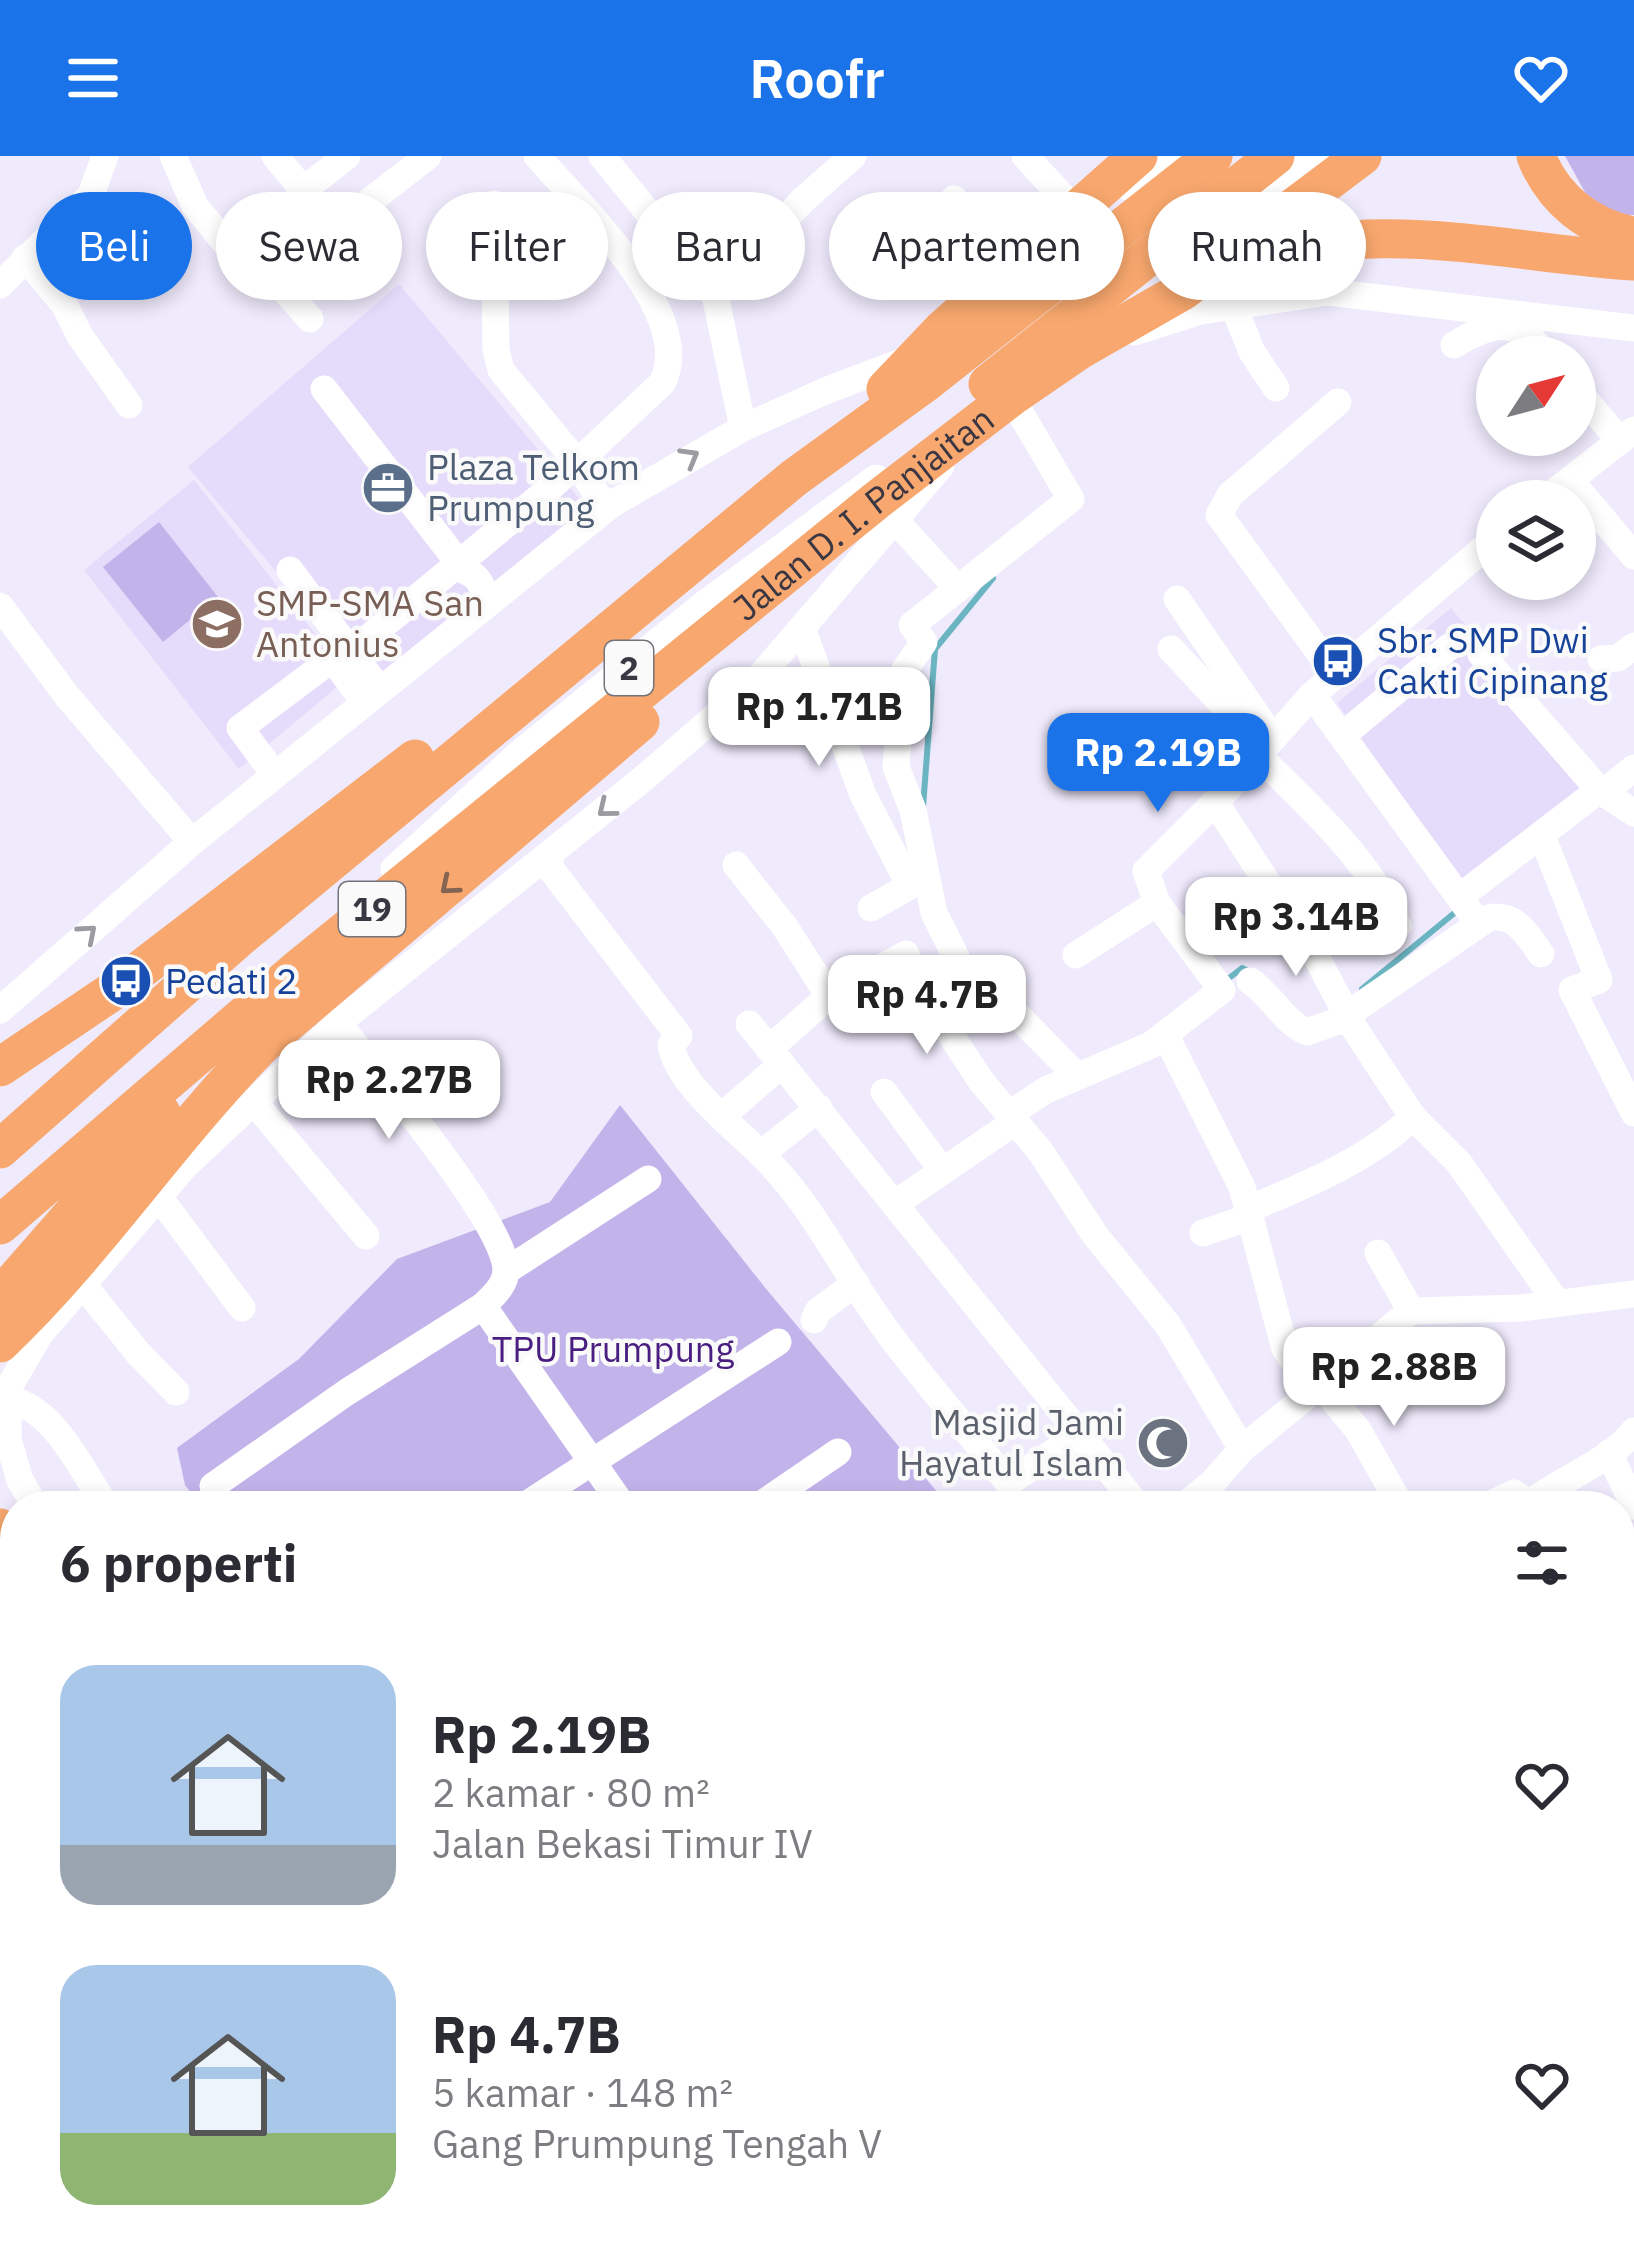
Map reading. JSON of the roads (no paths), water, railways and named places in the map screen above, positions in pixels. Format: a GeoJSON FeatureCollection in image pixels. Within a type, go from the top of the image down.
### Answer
{"type":"FeatureCollection","features":[{"type":"Feature","properties":{"kind":"highway","name":"2"},"geometry":{"type":"LineString","coordinates":[[0,1149],[240,937],[794,478],[925,383],[1213,156]]}},
{"type":"Feature","properties":{"kind":"highway","name":"2"},"geometry":{"type":"LineString","coordinates":[[0,1200],[589,700],[1275,156]]}},
{"type":"Feature","properties":{"kind":"highway","name":"Jalan D. I. Panjaitan"},"geometry":{"type":"LineString","coordinates":[[1314,192],[1362,156]]}},
{"type":"Feature","properties":{"kind":"highway"},"geometry":{"type":"LineString","coordinates":[[1536,156],[1564,203],[1610,232],[1634,236]]}},
{"type":"Feature","properties":{"kind":"highway"},"geometry":{"type":"LineString","coordinates":[[1100,192],[1144,157]]}},
{"type":"Feature","properties":{"kind":"highway"},"geometry":{"type":"LineString","coordinates":[[1366,241],[1392,238],[1634,261]]}},
{"type":"Feature","properties":{"kind":"highway"},"geometry":{"type":"LineString","coordinates":[[0,1116],[478,712],[861,416],[978,300]]}},
{"type":"Feature","properties":{"kind":"highway","name":"Jalan D. I. Panjaitan"},"geometry":{"type":"LineString","coordinates":[[0,1225],[297,970],[554,759],[1011,397],[1081,349],[1167,300]]}},
{"type":"Feature","properties":{"kind":"highway"},"geometry":{"type":"LineString","coordinates":[[0,1343],[263,1044],[933,474]]}},
{"type":"Feature","properties":{"kind":"highway","name":"19"},"geometry":{"type":"LineString","coordinates":[[0,1067],[200,926],[705,533],[794,478]]}},
{"type":"Feature","properties":{"kind":"highway","name":"19"},"geometry":{"type":"LineString","coordinates":[[0,1298],[204,1064],[249,1020],[777,551]]}},
{"type":"Feature","properties":{"kind":"highway"},"geometry":{"type":"LineString","coordinates":[[0,1244],[184,1166]]}},
{"type":"Feature","properties":{"kind":"street"},"geometry":{"type":"LineString","coordinates":[[0,285],[91,195],[105,156]]}},
{"type":"Feature","properties":{"kind":"street"},"geometry":{"type":"LineString","coordinates":[[173,156],[195,206],[254,278],[280,286],[310,319]]}},
{"type":"Feature","properties":{"kind":"street"},"geometry":{"type":"LineString","coordinates":[[275,156],[330,226],[340,227],[428,156]]}},
{"type":"Feature","properties":{"kind":"street"},"geometry":{"type":"LineString","coordinates":[[302,191],[347,156]]}},
{"type":"Feature","properties":{"kind":"street"},"geometry":{"type":"LineString","coordinates":[[351,652],[462,568],[579,465],[662,383],[670,369],[671,346],[658,308],[620,254],[537,156]]}},
{"type":"Feature","properties":{"kind":"street"},"geometry":{"type":"LineString","coordinates":[[602,156],[632,193]]}},
{"type":"Feature","properties":{"kind":"street"},"geometry":{"type":"LineString","coordinates":[[805,198],[853,156]]}},
{"type":"Feature","properties":{"kind":"street"},"geometry":{"type":"LineString","coordinates":[[1025,156],[1058,192]]}},
{"type":"Feature","properties":{"kind":"street"},"geometry":{"type":"LineString","coordinates":[[0,1212],[388,875],[521,752],[703,605],[1022,366],[1315,156]]}},
{"type":"Feature","properties":{"kind":"street"},"geometry":{"type":"LineString","coordinates":[[0,1161],[660,606],[861,445],[937,356],[1120,193],[1144,157]]}},
{"type":"Feature","properties":{"kind":"street"},"geometry":{"type":"LineString","coordinates":[[25,259],[64,304],[80,336],[129,405]]}},
{"type":"Feature","properties":{"kind":"street"},"geometry":{"type":"LineString","coordinates":[[1081,349],[1201,310],[1328,292],[1634,328]]}},
{"type":"Feature","properties":{"kind":"street"},"geometry":{"type":"LineString","coordinates":[[495,300],[501,370],[579,465],[599,498],[610,503]]}},
{"type":"Feature","properties":{"kind":"street"},"geometry":{"type":"LineString","coordinates":[[716,300],[743,428]]}},
{"type":"Feature","properties":{"kind":"street"},"geometry":{"type":"LineString","coordinates":[[1233,305],[1246,340],[1276,388]]}},
{"type":"Feature","properties":{"kind":"street"},"geometry":{"type":"LineString","coordinates":[[1454,345],[1480,329],[1511,326],[1530,336]]}},
{"type":"Feature","properties":{"kind":"street"},"geometry":{"type":"LineString","coordinates":[[0,1010],[192,842],[610,503],[743,428],[916,357]]}},
{"type":"Feature","properties":{"kind":"street"},"geometry":{"type":"LineString","coordinates":[[324,388],[462,568],[473,573],[487,600]]}},
{"type":"Feature","properties":{"kind":"street"},"geometry":{"type":"LineString","coordinates":[[26,1491],[8,1440],[9,1387],[40,1334],[184,1166],[338,1023],[545,863],[756,681],[933,474],[1011,397],[1071,499],[912,625],[924,642],[904,671],[896,767],[913,810],[934,913],[976,997],[1019,1017],[1076,1076]]}},
{"type":"Feature","properties":{"kind":"street"},"geometry":{"type":"LineString","coordinates":[[1335,674],[1219,515],[1230,495],[1338,402]]}},
{"type":"Feature","properties":{"kind":"street"},"geometry":{"type":"LineString","coordinates":[[1570,480],[1627,435],[1596,407]]}},
{"type":"Feature","properties":{"kind":"street"},"geometry":{"type":"LineString","coordinates":[[1596,511],[1634,556]]}},
{"type":"Feature","properties":{"kind":"street"},"geometry":{"type":"LineString","coordinates":[[896,521],[957,588]]}},
{"type":"Feature","properties":{"kind":"street"},"geometry":{"type":"LineString","coordinates":[[896,1202],[1076,1076],[1094,1072],[1165,1034],[1218,985],[1156,904],[1146,871],[1312,694],[1476,555]]}},
{"type":"Feature","properties":{"kind":"street"},"geometry":{"type":"LineString","coordinates":[[290,570],[351,652],[373,696]]}},
{"type":"Feature","properties":{"kind":"street"},"geometry":{"type":"LineString","coordinates":[[1177,599],[1266,746],[1387,900],[1398,926]]}},
{"type":"Feature","properties":{"kind":"street"},"geometry":{"type":"LineString","coordinates":[[0,606],[67,696],[192,842]]}},
{"type":"Feature","properties":{"kind":"street"},"geometry":{"type":"LineString","coordinates":[[802,628],[863,795],[908,882],[908,887],[871,908]]}},
{"type":"Feature","properties":{"kind":"street"},"geometry":{"type":"LineString","coordinates":[[1601,658],[1611,660],[1634,646]]}},
{"type":"Feature","properties":{"kind":"street"},"geometry":{"type":"LineString","coordinates":[[1343,735],[1449,647]]}},
{"type":"Feature","properties":{"kind":"street"},"geometry":{"type":"LineString","coordinates":[[1171,649],[1266,746]]}},
{"type":"Feature","properties":{"kind":"street"},"geometry":{"type":"LineString","coordinates":[[1481,654],[1601,792],[1634,813]]}},
{"type":"Feature","properties":{"kind":"street"},"geometry":{"type":"LineString","coordinates":[[274,776],[240,728],[332,659],[373,696]]}},
{"type":"Feature","properties":{"kind":"street"},"geometry":{"type":"LineString","coordinates":[[1312,694],[1469,908],[1519,924],[1541,954]]}},
{"type":"Feature","properties":{"kind":"street"},"geometry":{"type":"LineString","coordinates":[[1250,981],[1262,988],[1294,1027],[1307,1032],[1343,1009],[1469,908],[1634,768]]}},
{"type":"Feature","properties":{"kind":"street"},"geometry":{"type":"LineString","coordinates":[[1215,802],[1413,1117],[1459,1163],[1557,1303]]}},
{"type":"Feature","properties":{"kind":"street"},"geometry":{"type":"LineString","coordinates":[[1545,841],[1599,980],[1572,990],[1634,1113]]}},
{"type":"Feature","properties":{"kind":"street"},"geometry":{"type":"LineString","coordinates":[[545,863],[680,1036],[671,1045],[672,1052],[721,1117],[802,1198],[887,1330],[1008,1483],[1079,1435]]}},
{"type":"Feature","properties":{"kind":"street"},"geometry":{"type":"LineString","coordinates":[[736,865],[785,927],[829,996]]}},
{"type":"Feature","properties":{"kind":"street"},"geometry":{"type":"LineString","coordinates":[[1076,955],[1156,904]]}},
{"type":"Feature","properties":{"kind":"street"},"geometry":{"type":"LineString","coordinates":[[721,1117],[829,996],[906,954],[940,1020],[1011,1119],[1040,1151],[1095,1235],[1168,1325],[1242,1449]]}},
{"type":"Feature","properties":{"kind":"street"},"geometry":{"type":"LineString","coordinates":[[214,1486],[347,1392],[483,1306],[501,1288],[506,1271],[490,1222],[338,1023]]}},
{"type":"Feature","properties":{"kind":"street"},"geometry":{"type":"LineString","coordinates":[[748,1024],[1126,1491]]}},
{"type":"Feature","properties":{"kind":"street"},"geometry":{"type":"LineString","coordinates":[[1165,1034],[1242,1187],[1285,1348],[1358,1430],[1393,1491]]}},
{"type":"Feature","properties":{"kind":"street"},"geometry":{"type":"LineString","coordinates":[[884,1092],[942,1171]]}},
{"type":"Feature","properties":{"kind":"street"},"geometry":{"type":"LineString","coordinates":[[254,1102],[366,1236]]}},
{"type":"Feature","properties":{"kind":"street"},"geometry":{"type":"LineString","coordinates":[[761,1154],[819,1108]]}},
{"type":"Feature","properties":{"kind":"street"},"geometry":{"type":"LineString","coordinates":[[1203,1233],[1378,1148],[1413,1117]]}},
{"type":"Feature","properties":{"kind":"street"},"geometry":{"type":"LineString","coordinates":[[0,1126],[43,1124]]}},
{"type":"Feature","properties":{"kind":"street"},"geometry":{"type":"LineString","coordinates":[[506,1271],[648,1179]]}},
{"type":"Feature","properties":{"kind":"street"},"geometry":{"type":"LineString","coordinates":[[159,1197],[242,1309]]}},
{"type":"Feature","properties":{"kind":"street"},"geometry":{"type":"LineString","coordinates":[[1378,1253],[1411,1311]]}},
{"type":"Feature","properties":{"kind":"street"},"geometry":{"type":"LineString","coordinates":[[814,1320],[818,1311],[856,1283]]}},
{"type":"Feature","properties":{"kind":"street"},"geometry":{"type":"LineString","coordinates":[[84,1286],[176,1392]]}},
{"type":"Feature","properties":{"kind":"street"},"geometry":{"type":"LineString","coordinates":[[1202,1491],[1242,1449],[1411,1311],[1488,1310],[1634,1294]]}},
{"type":"Feature","properties":{"kind":"street"},"geometry":{"type":"LineString","coordinates":[[483,1306],[612,1491]]}},
{"type":"Feature","properties":{"kind":"street"},"geometry":{"type":"LineString","coordinates":[[547,1491],[778,1342]]}},
{"type":"Feature","properties":{"kind":"street"},"geometry":{"type":"LineString","coordinates":[[9,1399],[30,1403],[46,1419],[96,1491]]}},
{"type":"Feature","properties":{"kind":"street"},"geometry":{"type":"LineString","coordinates":[[1544,1491],[1609,1453],[1634,1431]]}},
{"type":"Feature","properties":{"kind":"street"},"geometry":{"type":"LineString","coordinates":[[781,1491],[838,1452]]}},
{"type":"Feature","properties":{"kind":"street"},"geometry":{"type":"LineString","coordinates":[[1609,1453],[1627,1491]]}},
{"type":"Feature","properties":{"kind":"street"},"geometry":{"type":"LineString","coordinates":[[1212,1483],[1219,1491]]}},
{"type":"Feature","properties":{"kind":"waterway"},"geometry":{"type":"LineString","coordinates":[[923,807],[935,649],[993,578]]}},
{"type":"Feature","properties":{"kind":"waterway"},"geometry":{"type":"LineString","coordinates":[[1362,989],[1458,910]]}},
{"type":"Feature","properties":{"kind":"waterway"},"geometry":{"type":"LineString","coordinates":[[1224,982],[1242,968],[1248,971]]}},
{"type":"Feature","properties":{"kind":"place","name":"Plaza Telkom Prumpung"},"geometry":{"type":"Point","coordinates":[388,488]}},
{"type":"Feature","properties":{"kind":"place","name":"SMP-SMA San Antonius"},"geometry":{"type":"Point","coordinates":[217,624]}},
{"type":"Feature","properties":{"kind":"place","name":"Sbr. SMP Dwi Cakti Cipinang"},"geometry":{"type":"Point","coordinates":[1338,661]}},
{"type":"Feature","properties":{"kind":"place","name":"Pedati 2"},"geometry":{"type":"Point","coordinates":[126,981]}},
{"type":"Feature","properties":{"kind":"place","name":"Masjid Jami Hayatul Islam"},"geometry":{"type":"Point","coordinates":[1163,1443]}},
{"type":"Feature","properties":{"kind":"park label","name":"TPU Prumpung"},"geometry":{"type":"Point","coordinates":[613,1349]}}]}
